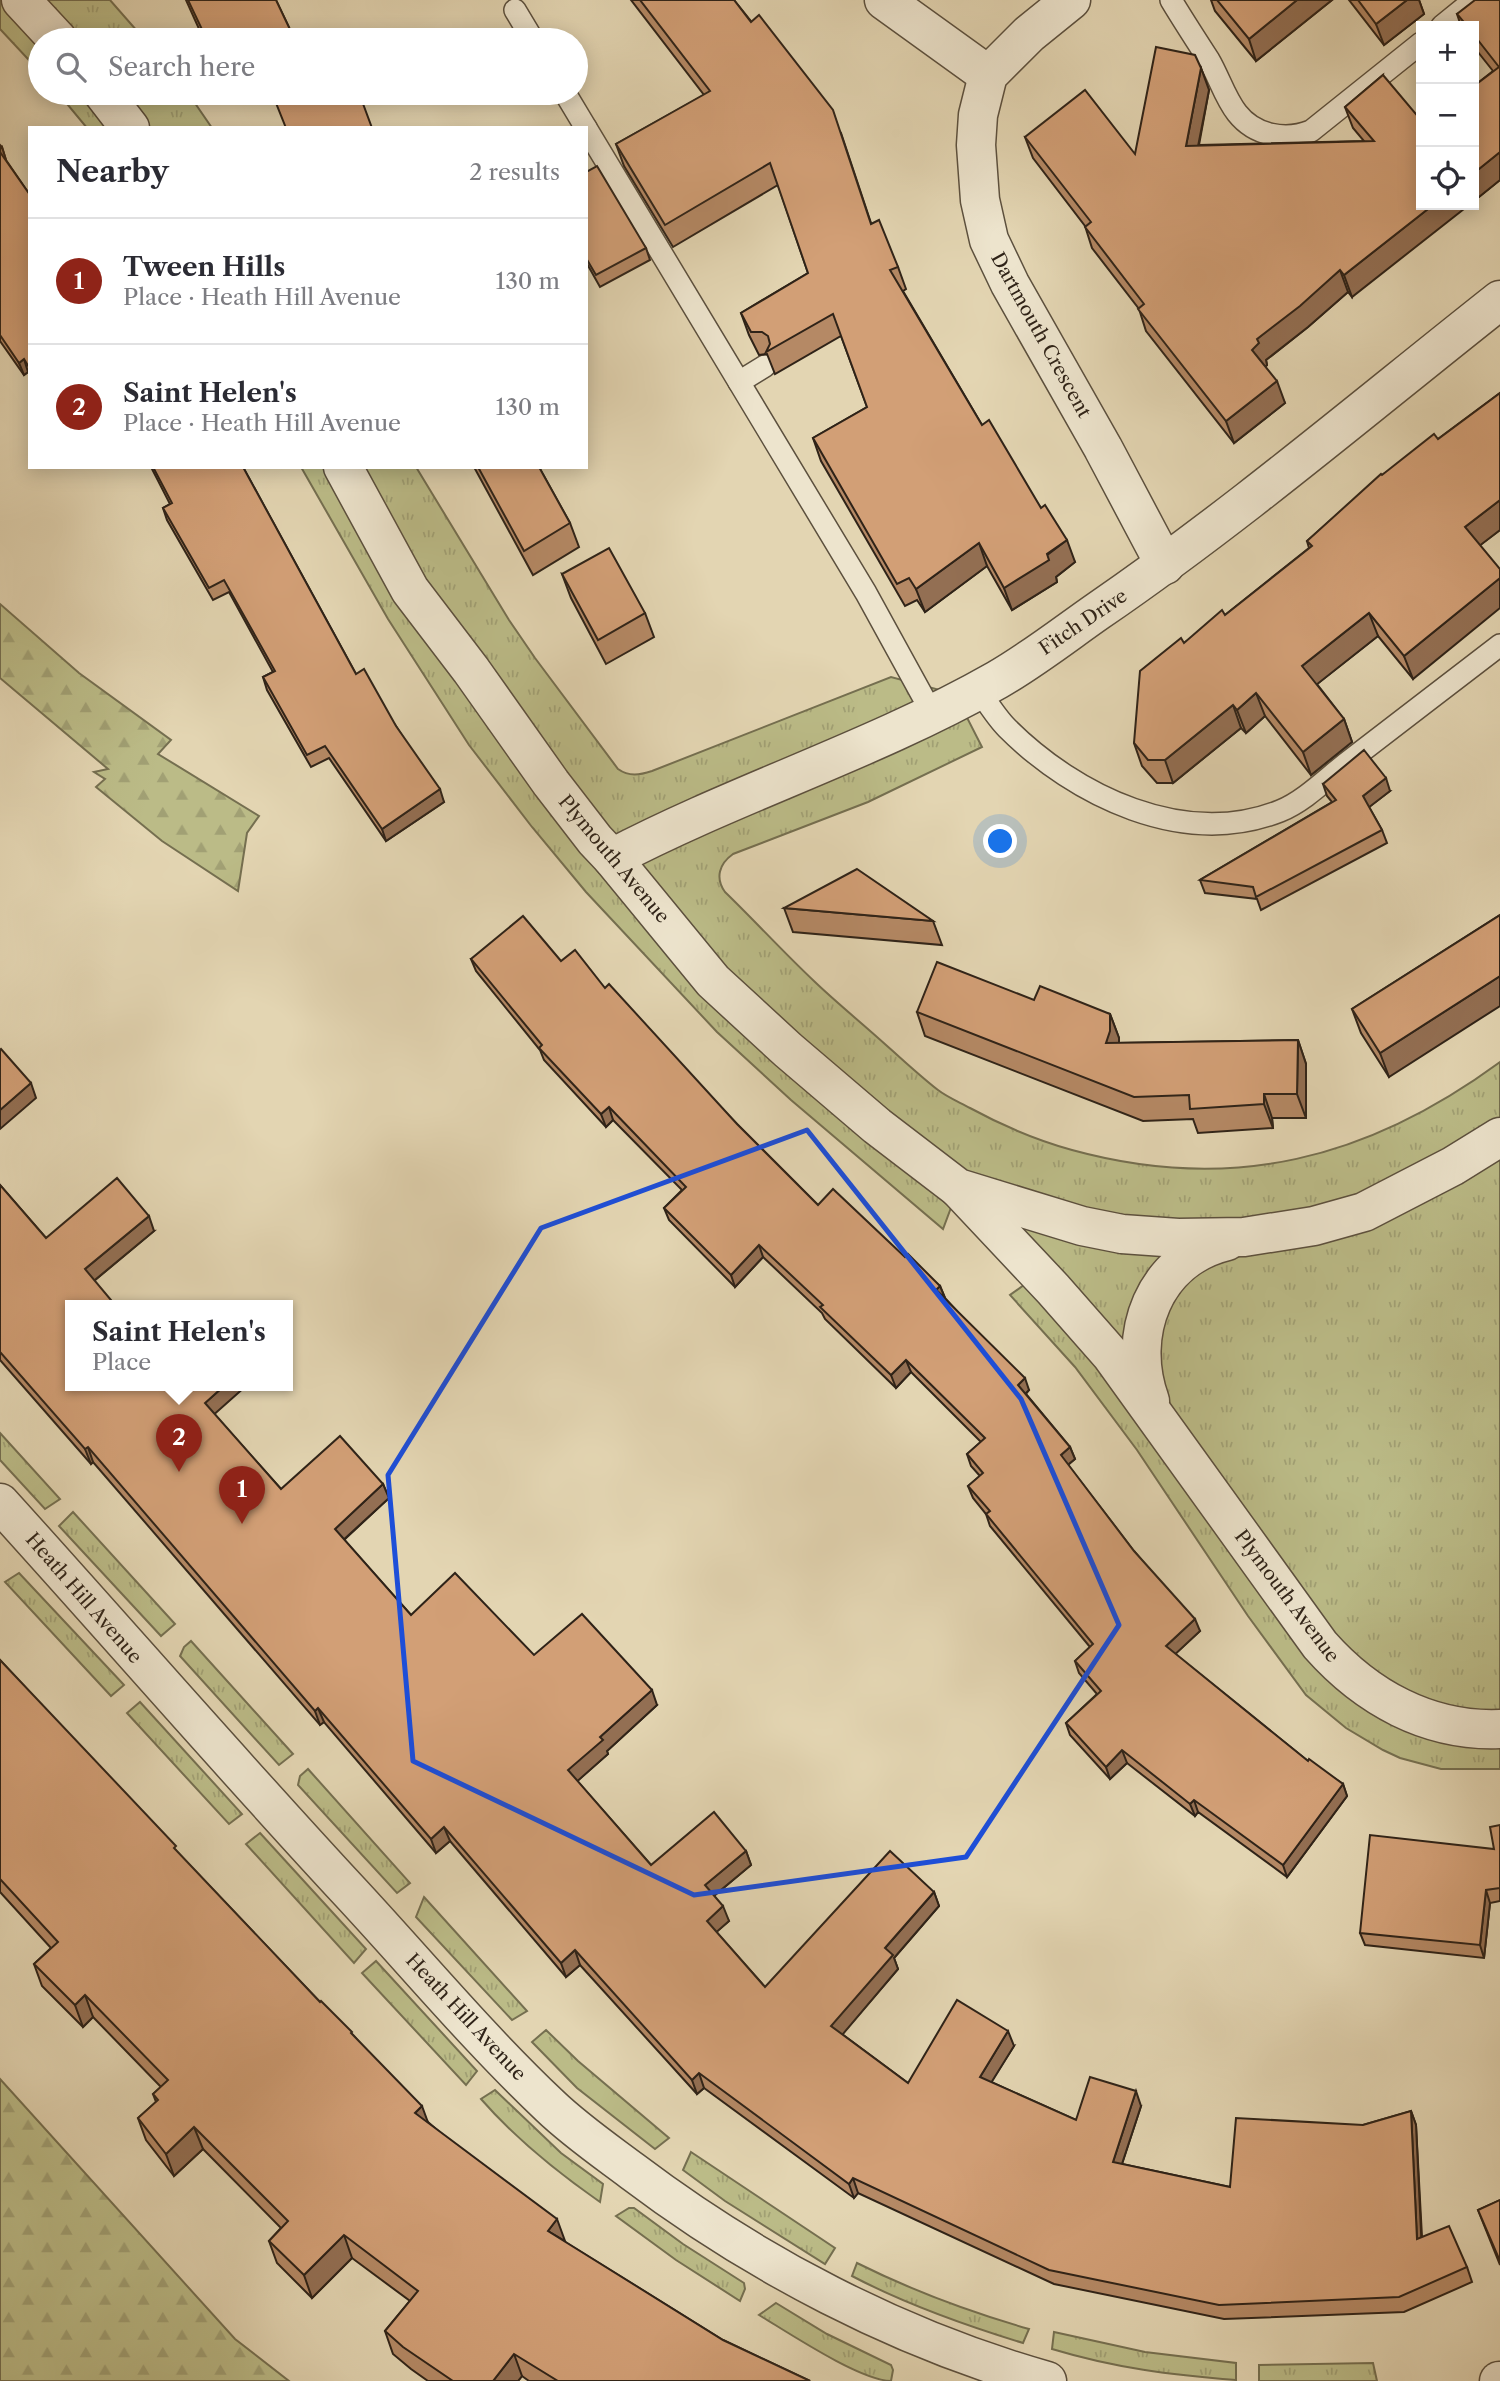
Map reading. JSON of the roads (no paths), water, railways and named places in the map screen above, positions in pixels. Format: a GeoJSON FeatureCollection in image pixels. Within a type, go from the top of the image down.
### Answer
{"type":"FeatureCollection","features":[{"type":"Feature","properties":{"kind":"street"},"geometry":{"type":"LineString","coordinates":[[21,0],[47,28]]}},
{"type":"Feature","properties":{"kind":"street"},"geometry":{"type":"LineString","coordinates":[[884,0],[988,75],[1029,34],[1072,0]]}},
{"type":"Feature","properties":{"kind":"street","name":"Dartmouth Crescent"},"geometry":{"type":"LineString","coordinates":[[988,75],[978,116],[976,145],[980,200],[989,240],[1010,284],[1103,448],[1165,565]]}},
{"type":"Feature","properties":{"kind":"street"},"geometry":{"type":"LineString","coordinates":[[113,105],[129,126]]}},
{"type":"Feature","properties":{"kind":"street","name":"Fitch Drive"},"geometry":{"type":"LineString","coordinates":[[612,858],[661,832],[837,759],[933,715],[998,680],[1165,565],[1228,518],[1500,300]]}},
{"type":"Feature","properties":{"kind":"street","name":"Plymouth Avenue"},"geometry":{"type":"LineString","coordinates":[[343,469],[410,590],[595,840],[713,981],[788,1051],[877,1126],[958,1188],[1053,1289],[1103,1345],[1157,1416],[1320,1645],[1339,1666],[1379,1697],[1406,1711],[1446,1724],[1474,1729],[1500,1729]]}},
{"type":"Feature","properties":{"kind":"street","name":"Plymouth Avenue"},"geometry":{"type":"LineString","coordinates":[[1157,1416],[1145,1385],[1140,1357],[1143,1327],[1163,1283],[1189,1258],[1213,1244],[1314,1226],[1364,1212],[1453,1166],[1500,1136]]}},
{"type":"Feature","properties":{"kind":"street","name":"Plymouth Avenue"},"geometry":{"type":"LineString","coordinates":[[958,1188],[1082,1226],[1122,1234],[1178,1238],[1244,1237]]}},
{"type":"Feature","properties":{"kind":"street","name":"Heath Hill Avenue"},"geometry":{"type":"LineString","coordinates":[[0,1503],[150,1673],[467,2021],[579,2131],[700,2220],[770,2262],[930,2341],[1047,2381]]}},
{"type":"Feature","properties":{"kind":"lane"},"geometry":{"type":"LineString","coordinates":[[1171,0],[1210,62],[1237,114],[1249,125],[1269,135],[1291,136],[1311,131],[1416,47]]}},
{"type":"Feature","properties":{"kind":"lane"},"geometry":{"type":"LineString","coordinates":[[1448,21],[1474,0]]}},
{"type":"Feature","properties":{"kind":"lane"},"geometry":{"type":"LineString","coordinates":[[515,10],[526,28]]}},
{"type":"Feature","properties":{"kind":"lane"},"geometry":{"type":"LineString","coordinates":[[572,105],[585,126]]}},
{"type":"Feature","properties":{"kind":"lane"},"geometry":{"type":"LineString","coordinates":[[588,131],[866,593],[933,715]]}},
{"type":"Feature","properties":{"kind":"lane"},"geometry":{"type":"LineString","coordinates":[[739,382],[765,366]]}},
{"type":"Feature","properties":{"kind":"lane"},"geometry":{"type":"LineString","coordinates":[[978,689],[1005,726],[1059,770],[1093,792],[1150,815],[1193,823],[1230,821],[1267,815],[1292,804],[1500,645]]}},
{"type":"Feature","properties":{"kind":"place","name":"Saint Helen's"},"geometry":{"type":"Point","coordinates":[179,1472]}},
{"type":"Feature","properties":{"kind":"place","name":"Tween Hills"},"geometry":{"type":"Point","coordinates":[242,1524]}}]}
